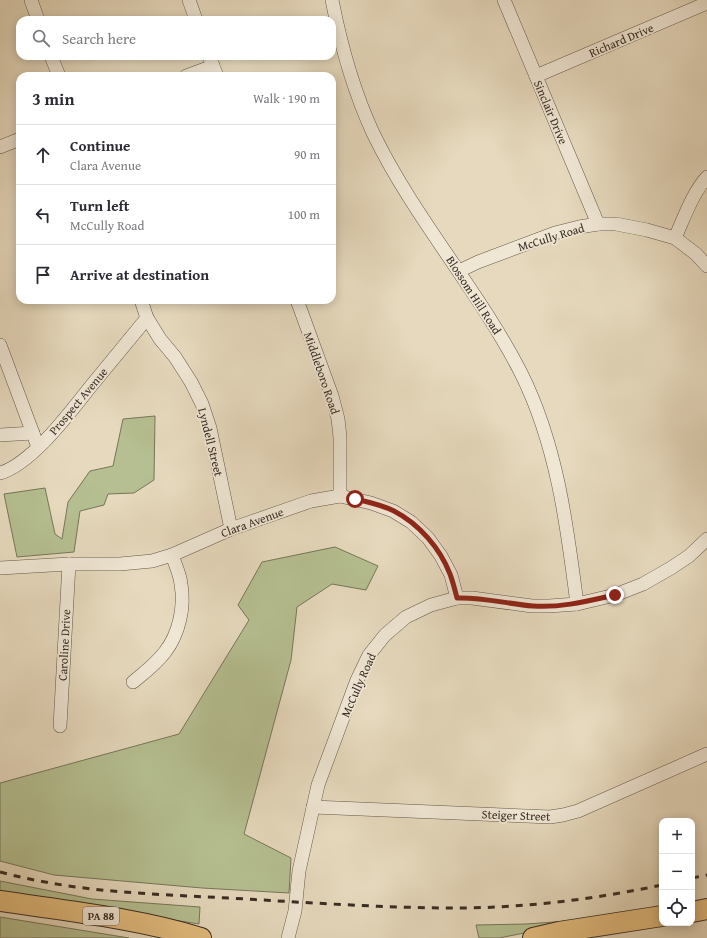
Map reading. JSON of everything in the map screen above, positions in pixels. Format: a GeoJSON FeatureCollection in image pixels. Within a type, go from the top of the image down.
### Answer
{"type":"FeatureCollection","features":[{"type":"Feature","properties":{"kind":"main road","name":"PA 88"},"geometry":{"type":"LineString","coordinates":[[0,900],[138,922],[201,938]]}},
{"type":"Feature","properties":{"kind":"main road"},"geometry":{"type":"LineString","coordinates":[[695,911],[707,909]]}},
{"type":"Feature","properties":{"kind":"main road"},"geometry":{"type":"LineString","coordinates":[[533,938],[559,932],[659,916]]}},
{"type":"Feature","properties":{"kind":"street"},"geometry":{"type":"LineString","coordinates":[[31,0],[37,16]]}},
{"type":"Feature","properties":{"kind":"street"},"geometry":{"type":"LineString","coordinates":[[188,0],[194,16]]}},
{"type":"Feature","properties":{"kind":"street","name":"Blossom Hill Road"},"geometry":{"type":"LineString","coordinates":[[332,0],[335,16]]}},
{"type":"Feature","properties":{"kind":"street","name":"Sinclair Drive"},"geometry":{"type":"LineString","coordinates":[[504,0],[598,224]]}},
{"type":"Feature","properties":{"kind":"street","name":"Richard Drive"},"geometry":{"type":"LineString","coordinates":[[536,76],[707,3]]}},
{"type":"Feature","properties":{"kind":"street","name":"Blossom Hill Road"},"geometry":{"type":"LineString","coordinates":[[336,19],[350,75],[373,132],[393,168],[503,341],[521,374],[540,417],[551,451],[563,502],[577,604]]}},
{"type":"Feature","properties":{"kind":"street"},"geometry":{"type":"LineString","coordinates":[[53,60],[57,72]]}},
{"type":"Feature","properties":{"kind":"street"},"geometry":{"type":"LineString","coordinates":[[197,72],[213,66]]}},
{"type":"Feature","properties":{"kind":"street"},"geometry":{"type":"LineString","coordinates":[[0,147],[16,141]]}},
{"type":"Feature","properties":{"kind":"street"},"geometry":{"type":"LineString","coordinates":[[675,238],[691,203],[701,184],[707,177]]}},
{"type":"Feature","properties":{"kind":"street","name":"McCully Road"},"geometry":{"type":"LineString","coordinates":[[459,271],[478,262],[556,233],[598,224],[616,224],[675,238],[707,266]]}},
{"type":"Feature","properties":{"kind":"street","name":"Lyndell Street"},"geometry":{"type":"LineString","coordinates":[[142,304],[147,318],[191,382],[202,404],[210,428],[230,529]]}},
{"type":"Feature","properties":{"kind":"street","name":"Middleboro Road"},"geometry":{"type":"LineString","coordinates":[[298,304],[332,396],[338,419],[340,437],[340,496]]}},
{"type":"Feature","properties":{"kind":"street","name":"Prospect Avenue"},"geometry":{"type":"LineString","coordinates":[[0,473],[7,471],[21,463],[58,426],[147,318]]}},
{"type":"Feature","properties":{"kind":"street"},"geometry":{"type":"LineString","coordinates":[[0,345],[38,447]]}},
{"type":"Feature","properties":{"kind":"street"},"geometry":{"type":"LineString","coordinates":[[0,435],[33,433]]}},
{"type":"Feature","properties":{"kind":"street","name":"Clara Avenue"},"geometry":{"type":"LineString","coordinates":[[0,568],[68,564],[137,563],[152,561],[172,555],[230,529],[311,501],[340,496],[370,503],[393,511],[411,522],[428,538],[442,556],[457,598]]}},
{"type":"Feature","properties":{"kind":"street","name":"McCully Road"},"geometry":{"type":"LineString","coordinates":[[288,938],[295,911],[299,871],[318,785],[357,680],[369,656],[384,634],[406,617],[431,605],[457,598],[472,598],[532,606],[549,606],[577,604],[615,595],[643,584],[689,556],[707,540]]}},
{"type":"Feature","properties":{"kind":"street"},"geometry":{"type":"LineString","coordinates":[[133,682],[154,664],[166,651],[180,619],[183,598],[181,583],[172,555]]}},
{"type":"Feature","properties":{"kind":"street","name":"Caroline Drive"},"geometry":{"type":"LineString","coordinates":[[60,726],[68,564]]}},
{"type":"Feature","properties":{"kind":"street","name":"Steiger Street"},"geometry":{"type":"LineString","coordinates":[[313,807],[550,817],[578,811],[707,754]]}},
{"type":"Feature","properties":{"kind":"green space"},"geometry":{"type":"Polygon","coordinates":[[[155,416],[154,480],[134,493],[108,494],[104,505],[80,511],[74,552],[17,557],[4,494],[45,488],[55,534],[62,539],[68,502],[90,471],[113,466],[123,419],[155,416]]]}},
{"type":"Feature","properties":{"kind":"green space"},"geometry":{"type":"Polygon","coordinates":[[[335,547],[378,566],[366,590],[332,584],[297,607],[291,660],[244,834],[291,858],[289,893],[202,888],[54,875],[0,861],[0,783],[179,734],[249,620],[238,605],[262,562],[335,547]]]}},
{"type":"Feature","properties":{"kind":"green space"},"geometry":{"type":"Polygon","coordinates":[[[0,881],[92,899],[200,907],[199,924],[15,895],[0,891],[0,881]]]}},
{"type":"Feature","properties":{"kind":"green space"},"geometry":{"type":"Polygon","coordinates":[[[0,917],[129,938],[0,938],[0,917]]]}},
{"type":"Feature","properties":{"kind":"green space"},"geometry":{"type":"Polygon","coordinates":[[[568,921],[575,923],[499,938],[479,938],[476,925],[526,924],[568,921]]]}},
{"type":"Feature","properties":{"kind":"railway"},"geometry":{"type":"LineString","coordinates":[[0,872],[61,885],[122,892],[430,908],[482,908],[560,902],[659,886]]}},
{"type":"Feature","properties":{"kind":"railway"},"geometry":{"type":"LineString","coordinates":[[695,877],[707,875]]}},
{"type":"Feature","properties":{"kind":"route"},"geometry":{"type":"LineString","coordinates":[[355,499],[393,511],[411,522],[428,538],[442,556],[457,598],[472,598],[532,606],[549,606],[577,604],[615,595]]}}]}
